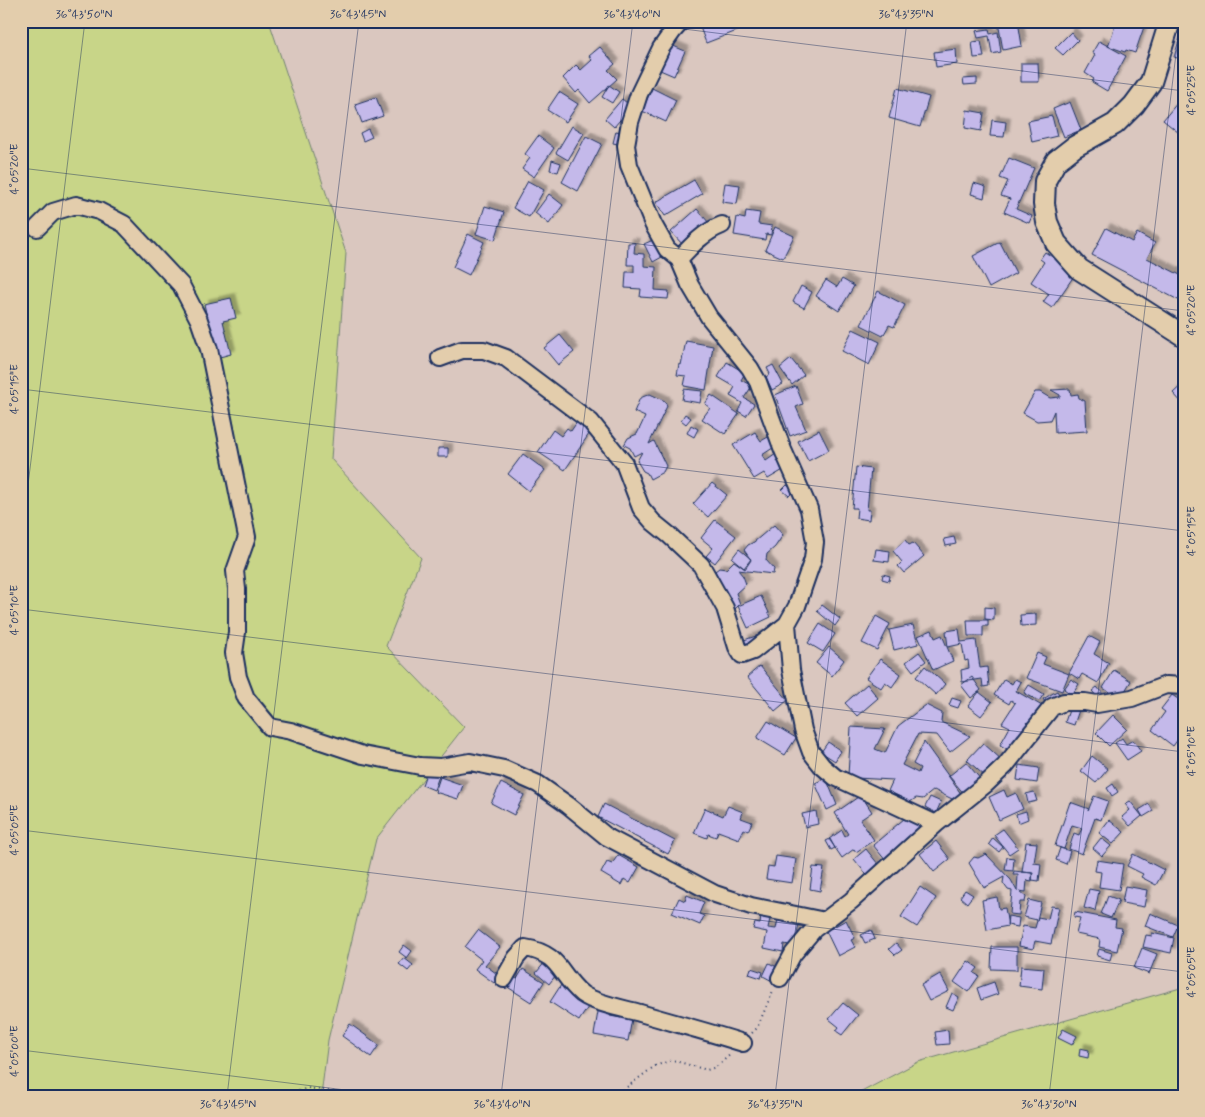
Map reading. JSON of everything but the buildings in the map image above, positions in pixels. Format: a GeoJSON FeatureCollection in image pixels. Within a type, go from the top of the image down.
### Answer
{"type":"FeatureCollection","features":[{"type":"Feature","properties":{"kind":"main road"},"geometry":{"type":"LineString","coordinates":[[1170,21],[1150,82],[1134,105],[1115,124],[1074,147],[1056,161],[1046,181],[1044,204],[1047,222],[1056,242],[1079,269],[1184,336]]}},
{"type":"Feature","properties":{"kind":"street"},"geometry":{"type":"LineString","coordinates":[[440,358],[462,350],[484,350],[506,358],[591,422],[624,463],[641,508],[653,522],[670,535],[701,565],[725,608],[737,648],[742,655],[753,651],[787,624],[797,606],[813,559],[815,542],[809,509],[783,450],[758,382],[750,368],[710,317],[690,285],[679,259],[667,249],[653,224],[629,165],[626,145],[630,122],[639,94],[649,71],[669,37],[682,21]]}},
{"type":"Feature","properties":{"kind":"street"},"geometry":{"type":"LineString","coordinates":[[37,228],[53,212],[76,205],[99,211],[124,224],[182,285],[199,320],[209,349],[247,537],[235,570],[237,632],[234,653],[238,677],[246,698],[270,727],[363,754],[420,766],[442,767],[470,762],[504,769],[538,784],[568,805],[607,837],[715,894],[751,906],[825,921]]}},
{"type":"Feature","properties":{"kind":"street"},"geometry":{"type":"LineString","coordinates":[[679,259],[698,239],[711,229],[722,225]]}},
{"type":"Feature","properties":{"kind":"street"},"geometry":{"type":"LineString","coordinates":[[787,624],[795,695],[803,730],[811,752],[822,766],[835,777],[936,824]]}},
{"type":"Feature","properties":{"kind":"street"},"geometry":{"type":"LineString","coordinates":[[780,978],[793,954],[814,929],[851,902],[936,824],[986,784],[1005,766],[1052,707],[1064,702],[1097,704],[1132,698],[1166,685],[1184,686]]}},
{"type":"Feature","properties":{"kind":"street"},"geometry":{"type":"LineString","coordinates":[[504,978],[516,958],[525,948],[539,950],[553,959],[568,979],[584,995],[606,1004],[742,1043]]}},
{"type":"Feature","properties":{"kind":"path"},"geometry":{"type":"LineString","coordinates":[[614,1096],[654,1066],[672,1060],[707,1070],[716,1066],[757,1028],[780,978]]}},
{"type":"Feature","properties":{"kind":"path"},"geometry":{"type":"LineString","coordinates":[[291,1096],[292,1093],[308,1088],[360,1096]]}},
{"type":"Feature","properties":{"kind":"green space"},"geometry":{"type":"Polygon","coordinates":[[[21,21],[269,21],[346,253],[331,459],[421,558],[386,646],[464,727],[376,839],[328,1040],[321,1096],[21,1096],[21,21]]]}},
{"type":"Feature","properties":{"kind":"green space"},"geometry":{"type":"Polygon","coordinates":[[[1184,987],[1184,1096],[854,1096],[918,1062],[1184,987]]]}}]}
